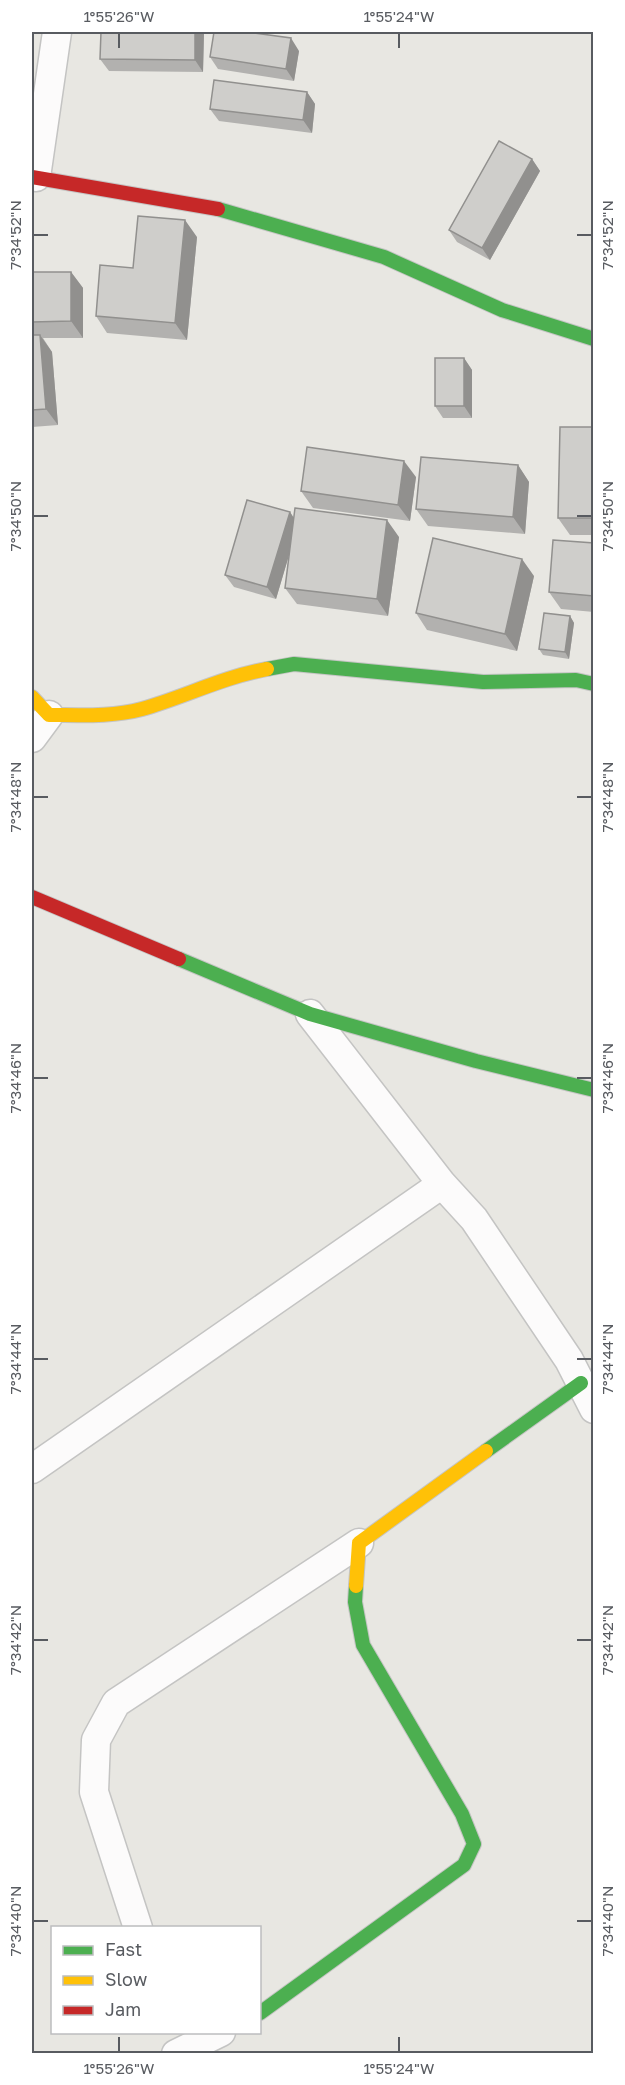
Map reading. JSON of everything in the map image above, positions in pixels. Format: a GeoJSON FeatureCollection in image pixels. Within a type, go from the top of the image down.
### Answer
{"type":"FeatureCollection","features":[{"type":"Feature","properties":{"kind":"street"},"geometry":{"type":"LineString","coordinates":[[57,32],[34,177],[218,209],[384,257],[502,310],[594,339]]}},
{"type":"Feature","properties":{"kind":"street"},"geometry":{"type":"LineString","coordinates":[[32,738],[40,706],[112,715],[142,709],[240,674],[294,664],[483,682],[576,680],[594,684]]}},
{"type":"Feature","properties":{"kind":"street"},"geometry":{"type":"LineString","coordinates":[[32,897],[310,1014],[476,1061],[594,1090]]}},
{"type":"Feature","properties":{"kind":"street"},"geometry":{"type":"LineString","coordinates":[[310,1014],[442,1184],[474,1219],[569,1360],[594,1409]]}},
{"type":"Feature","properties":{"kind":"street"},"geometry":{"type":"LineString","coordinates":[[32,1469],[442,1184]]}},
{"type":"Feature","properties":{"kind":"street"},"geometry":{"type":"LineString","coordinates":[[137,1926],[94,1792],[96,1740],[116,1703],[359,1543],[581,1383]]}},
{"type":"Feature","properties":{"kind":"street"},"geometry":{"type":"LineString","coordinates":[[261,2012],[464,1865],[474,1844],[462,1814],[363,1646],[355,1602],[359,1543]]}},
{"type":"Feature","properties":{"kind":"street"},"geometry":{"type":"LineString","coordinates":[[176,2046],[214,2034]]}},
{"type":"Feature","properties":{"kind":"building"},"geometry":{"type":"Polygon","coordinates":[[[101,32],[195,32],[195,60],[100,59],[101,32]]]}},
{"type":"Feature","properties":{"kind":"building"},"geometry":{"type":"Polygon","coordinates":[[[214,32],[247,32],[291,38],[286,69],[210,57],[214,32]]]}},
{"type":"Feature","properties":{"kind":"building"},"geometry":{"type":"Polygon","coordinates":[[[214,80],[307,92],[303,120],[210,109],[214,80]]]}},
{"type":"Feature","properties":{"kind":"building"},"geometry":{"type":"Polygon","coordinates":[[[499,141],[532,159],[482,248],[449,230],[499,141]]]}},
{"type":"Feature","properties":{"kind":"building"},"geometry":{"type":"Polygon","coordinates":[[[138,216],[185,220],[175,323],[96,316],[100,265],[133,268],[138,216]]]}},
{"type":"Feature","properties":{"kind":"building"},"geometry":{"type":"Polygon","coordinates":[[[32,272],[71,272],[71,321],[32,322],[32,272]]]}},
{"type":"Feature","properties":{"kind":"building"},"geometry":{"type":"Polygon","coordinates":[[[32,335],[40,335],[46,409],[32,410],[32,335]]]}},
{"type":"Feature","properties":{"kind":"building"},"geometry":{"type":"Polygon","coordinates":[[[435,358],[464,358],[464,406],[435,406],[435,358]]]}},
{"type":"Feature","properties":{"kind":"building"},"geometry":{"type":"Polygon","coordinates":[[[560,427],[594,427],[594,518],[558,518],[560,427]]]}},
{"type":"Feature","properties":{"kind":"building"},"geometry":{"type":"Polygon","coordinates":[[[307,447],[404,461],[398,505],[301,491],[307,447]]]}},
{"type":"Feature","properties":{"kind":"building"},"geometry":{"type":"Polygon","coordinates":[[[421,457],[518,465],[513,517],[416,509],[421,457]]]}},
{"type":"Feature","properties":{"kind":"building"},"geometry":{"type":"Polygon","coordinates":[[[247,500],[290,512],[267,587],[225,575],[247,500]]]}},
{"type":"Feature","properties":{"kind":"building"},"geometry":{"type":"Polygon","coordinates":[[[295,508],[387,520],[377,599],[285,588],[295,508]]]}},
{"type":"Feature","properties":{"kind":"building"},"geometry":{"type":"Polygon","coordinates":[[[433,538],[522,559],[505,634],[416,613],[433,538]]]}},
{"type":"Feature","properties":{"kind":"building"},"geometry":{"type":"Polygon","coordinates":[[[553,540],[594,543],[594,596],[549,592],[553,540]]]}},
{"type":"Feature","properties":{"kind":"building"},"geometry":{"type":"Polygon","coordinates":[[[544,613],[570,616],[565,652],[539,649],[544,613]]]}},
{"type":"Feature","properties":{"kind":"traffic: fast"},"geometry":{"type":"LineString","coordinates":[[218,209],[384,257],[502,310],[594,339]]}},
{"type":"Feature","properties":{"kind":"traffic: fast"},"geometry":{"type":"LineString","coordinates":[[267,669],[294,664],[483,682],[576,680],[594,684]]}},
{"type":"Feature","properties":{"kind":"traffic: fast"},"geometry":{"type":"LineString","coordinates":[[179,959],[310,1014],[476,1061],[594,1090]]}},
{"type":"Feature","properties":{"kind":"traffic: fast"},"geometry":{"type":"LineString","coordinates":[[486,1451],[581,1383]]}},
{"type":"Feature","properties":{"kind":"traffic: fast"},"geometry":{"type":"LineString","coordinates":[[261,2012],[464,1865],[474,1844],[462,1814],[363,1645],[355,1602],[356,1586]]}},
{"type":"Feature","properties":{"kind":"traffic: slow"},"geometry":{"type":"LineString","coordinates":[[32,697],[49,715],[119,713],[142,709],[235,677],[267,669]]}},
{"type":"Feature","properties":{"kind":"traffic: slow"},"geometry":{"type":"LineString","coordinates":[[356,1586],[359,1543],[486,1451]]}},
{"type":"Feature","properties":{"kind":"traffic: jam"},"geometry":{"type":"LineString","coordinates":[[32,177],[218,209]]}},
{"type":"Feature","properties":{"kind":"traffic: jam"},"geometry":{"type":"LineString","coordinates":[[32,897],[179,959]]}}]}
